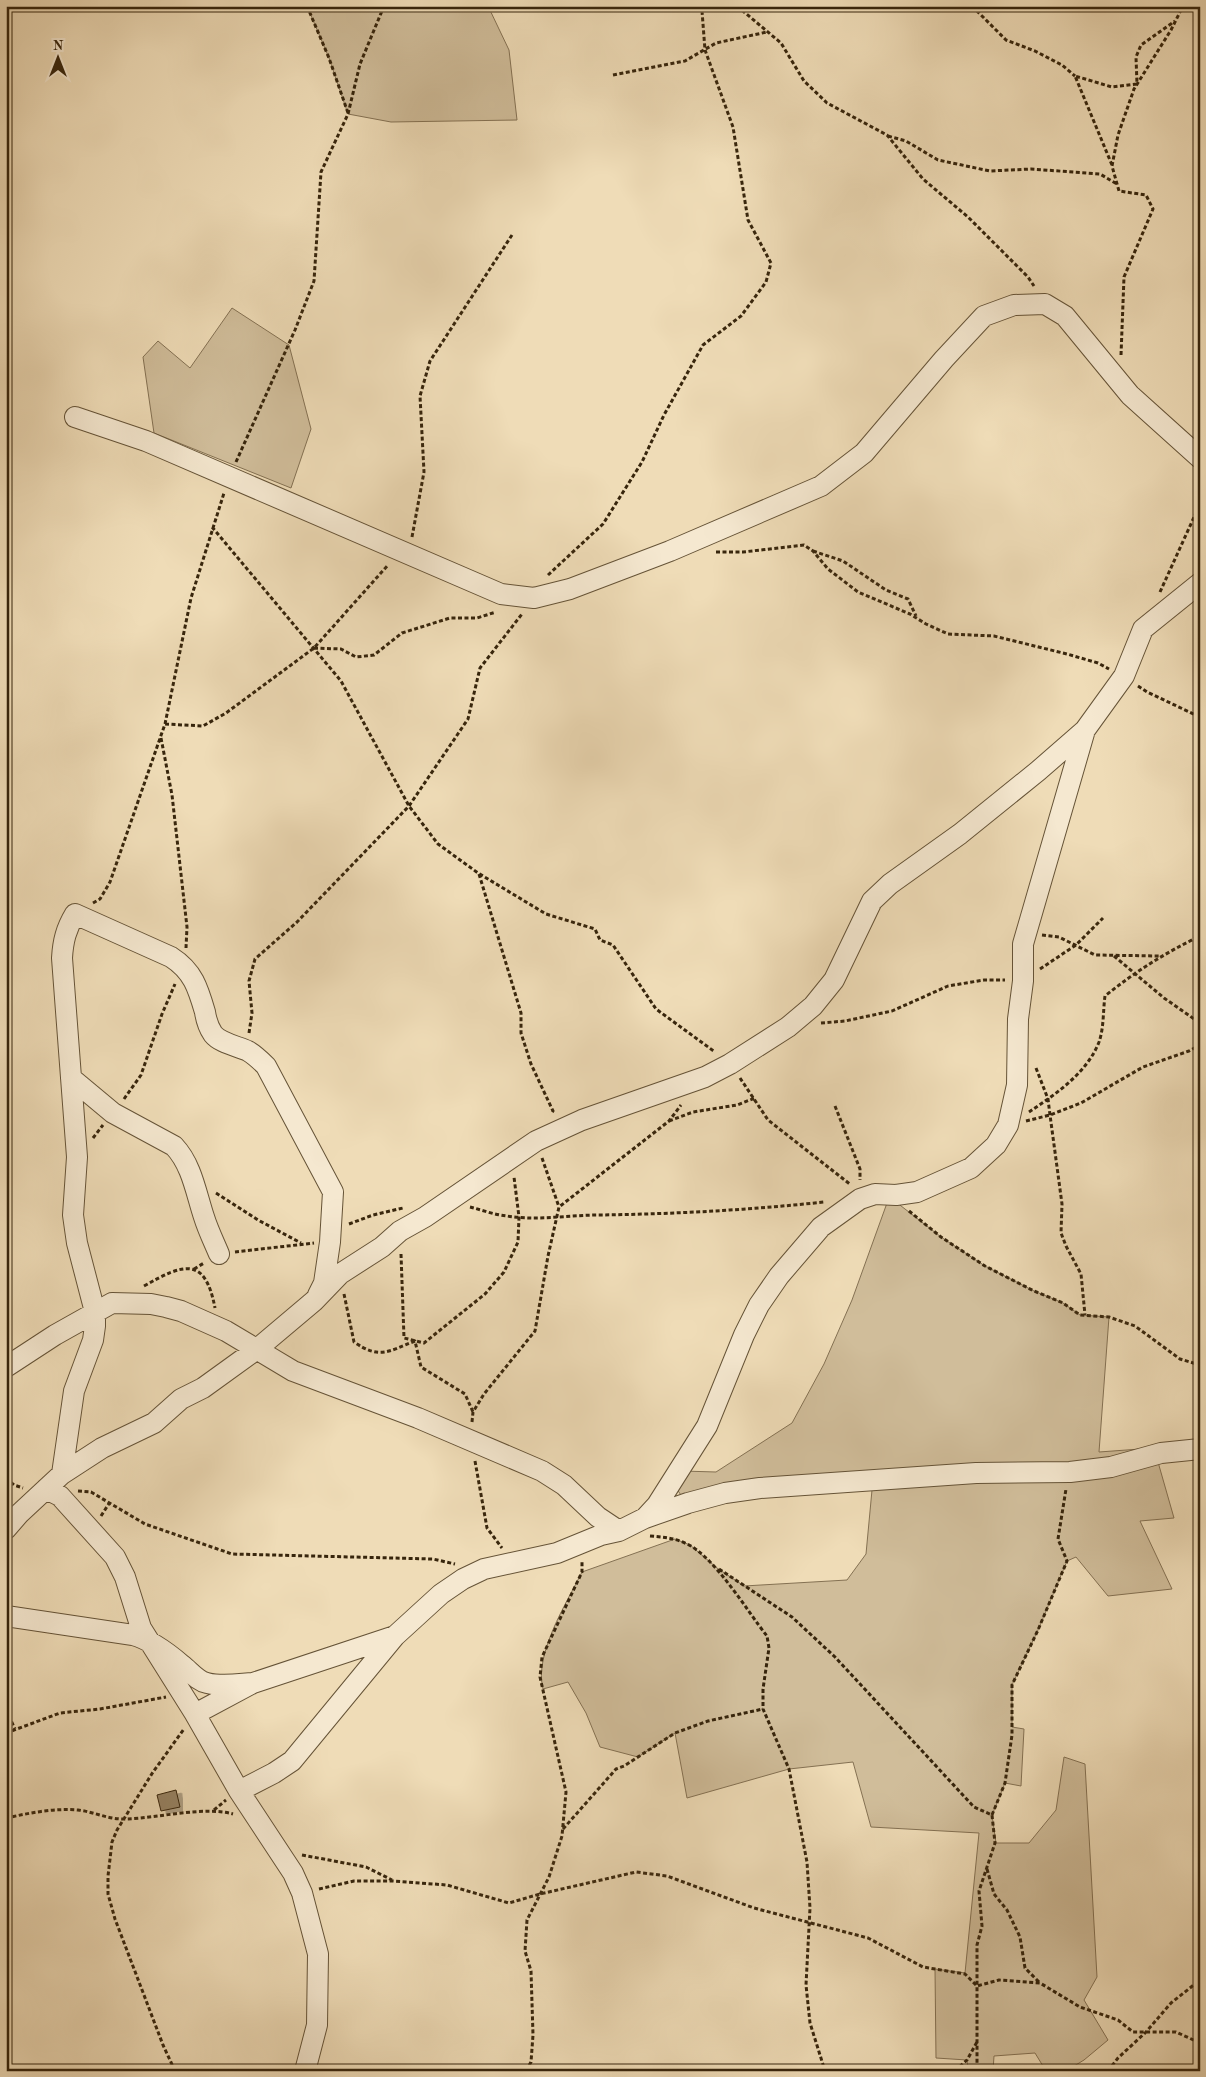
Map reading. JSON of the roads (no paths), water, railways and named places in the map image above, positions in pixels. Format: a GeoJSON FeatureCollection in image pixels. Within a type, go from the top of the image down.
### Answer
{"type":"FeatureCollection","features":[{"type":"Feature","properties":{"kind":"street"},"geometry":{"type":"LineString","coordinates":[[75,417],[146,442],[501,594],[534,598],[570,589],[688,543],[821,486],[864,453],[944,359],[984,316],[1014,305],[1045,304],[1065,316],[1130,395],[1200,458]]}},
{"type":"Feature","properties":{"kind":"street"},"geometry":{"type":"LineString","coordinates":[[62,1474],[102,1448],[154,1423],[181,1399],[203,1388],[257,1349],[314,1301],[340,1274],[382,1248],[400,1232],[536,1141],[582,1120],[705,1077],[730,1064],[788,1027],[813,1006],[834,980],[872,901],[890,884],[960,834],[1085,730],[1124,676],[1143,629],[1200,583]]}},
{"type":"Feature","properties":{"kind":"street"},"geometry":{"type":"LineString","coordinates":[[646,1527],[657,1505],[707,1426],[744,1335],[759,1305],[779,1276],[821,1227],[861,1197],[875,1194],[896,1195],[917,1192],[971,1168],[996,1145],[1008,1126],[1017,1085],[1018,1019],[1023,981],[1023,944],[1085,730]]}},
{"type":"Feature","properties":{"kind":"street"},"geometry":{"type":"LineString","coordinates":[[6,1529],[52,1492],[62,1474],[70,1408],[77,1378],[93,1340],[95,1312],[74,1227],[73,1215],[77,1158],[63,942],[65,932],[75,914],[171,957],[184,965],[191,974],[207,1021],[214,1034],[220,1040],[255,1055],[266,1066],[332,1192],[330,1242],[324,1283],[314,1301]]}},
{"type":"Feature","properties":{"kind":"street"},"geometry":{"type":"LineString","coordinates":[[71,1078],[113,1113],[174,1146],[190,1172],[219,1254]]}},
{"type":"Feature","properties":{"kind":"street"},"geometry":{"type":"LineString","coordinates":[[6,1367],[112,1303],[151,1304],[181,1312],[226,1331],[293,1371],[418,1418],[555,1478],[598,1517],[620,1531]]}},
{"type":"Feature","properties":{"kind":"street"},"geometry":{"type":"LineString","coordinates":[[239,1791],[274,1774],[292,1761],[395,1636],[440,1594],[463,1579],[484,1569],[557,1553],[600,1535],[646,1527],[688,1503],[725,1493],[760,1488],[976,1473],[1070,1472],[1111,1467],[1161,1453],[1200,1449]]}},
{"type":"Feature","properties":{"kind":"street"},"geometry":{"type":"LineString","coordinates":[[52,1492],[116,1557],[125,1577],[141,1628],[195,1714],[239,1791],[293,1874],[302,1893],[318,1954],[316,2025],[305,2071]]}},
{"type":"Feature","properties":{"kind":"street"},"geometry":{"type":"LineString","coordinates":[[6,1616],[127,1634],[149,1641],[207,1684],[253,1683]]}},
{"type":"Feature","properties":{"kind":"street"},"geometry":{"type":"LineString","coordinates":[[195,1714],[253,1683],[395,1636]]}}]}
